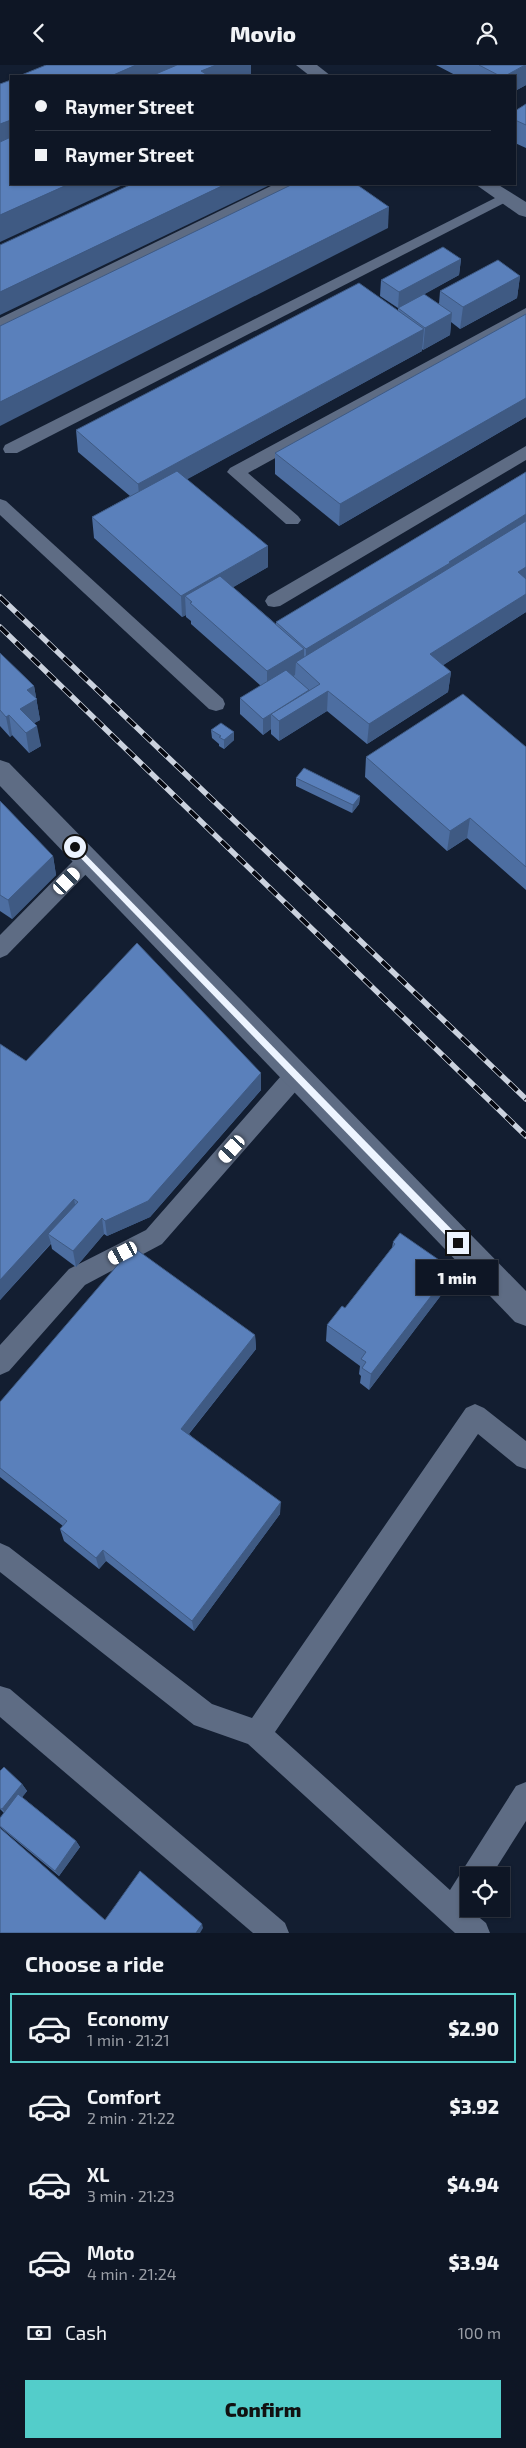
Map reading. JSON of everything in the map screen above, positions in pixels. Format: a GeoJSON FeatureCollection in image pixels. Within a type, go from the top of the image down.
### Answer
{"type":"FeatureCollection","features":[{"type":"Feature","properties":{"kind":"street"},"geometry":{"type":"LineString","coordinates":[[305,65],[320,75]]}},
{"type":"Feature","properties":{"kind":"street"},"geometry":{"type":"LineString","coordinates":[[487,185],[526,211]]}},
{"type":"Feature","properties":{"kind":"street"},"geometry":{"type":"LineString","coordinates":[[0,770],[526,1312]]}},
{"type":"Feature","properties":{"kind":"lane"},"geometry":{"type":"LineString","coordinates":[[0,324],[284,185]]}},
{"type":"Feature","properties":{"kind":"lane"},"geometry":{"type":"LineString","coordinates":[[11,449],[505,197]]}},
{"type":"Feature","properties":{"kind":"lane"},"geometry":{"type":"LineString","coordinates":[[292,520],[236,472],[526,313]]}},
{"type":"Feature","properties":{"kind":"lane"},"geometry":{"type":"LineString","coordinates":[[274,601],[526,452]]}},
{"type":"Feature","properties":{"kind":"lane"},"geometry":{"type":"LineString","coordinates":[[0,505],[216,704]]}},
{"type":"Feature","properties":{"kind":"lane"},"geometry":{"type":"LineString","coordinates":[[0,949],[87,860]]}},
{"type":"Feature","properties":{"kind":"lane"},"geometry":{"type":"LineString","coordinates":[[0,1363],[77,1277],[154,1237],[296,1075]]}},
{"type":"Feature","properties":{"kind":"lane"},"geometry":{"type":"LineString","coordinates":[[257,1734],[475,1416],[526,1457]]}},
{"type":"Feature","properties":{"kind":"lane"},"geometry":{"type":"LineString","coordinates":[[0,1556],[204,1715],[257,1734],[476,1933]]}},
{"type":"Feature","properties":{"kind":"lane"},"geometry":{"type":"LineString","coordinates":[[0,1699],[275,1933]]}},
{"type":"Feature","properties":{"kind":"lane"},"geometry":{"type":"LineString","coordinates":[[481,1867],[526,1796]]}},
{"type":"Feature","properties":{"kind":"lane"},"geometry":{"type":"LineString","coordinates":[[453,1911],[460,1900]]}},
{"type":"Feature","properties":{"kind":"building"},"geometry":{"type":"Polygon","coordinates":[[[46,65],[136,65],[113,75],[21,75],[46,65]]]}},
{"type":"Feature","properties":{"kind":"building"},"geometry":{"type":"Polygon","coordinates":[[[177,65],[216,65],[201,71],[207,75],[153,75],[177,65]]]}},
{"type":"Feature","properties":{"kind":"building"},"geometry":{"type":"Polygon","coordinates":[[[479,65],[525,65],[507,75],[498,75],[479,65]]]}},
{"type":"Feature","properties":{"kind":"building"},"geometry":{"type":"Polygon","coordinates":[[[10,80],[10,120],[0,124],[0,84],[10,80]]]}},
{"type":"Feature","properties":{"kind":"building"},"geometry":{"type":"Polygon","coordinates":[[[526,104],[526,125],[516,120],[516,110],[526,104]]]}},
{"type":"Feature","properties":{"kind":"building"},"geometry":{"type":"Polygon","coordinates":[[[10,137],[10,185],[67,185],[0,215],[0,142],[10,137]]]}},
{"type":"Feature","properties":{"kind":"building"},"geometry":{"type":"Polygon","coordinates":[[[130,185],[224,185],[0,292],[0,245],[130,185]]]}},
{"type":"Feature","properties":{"kind":"building"},"geometry":{"type":"Polygon","coordinates":[[[291,185],[357,185],[389,207],[0,402],[0,326],[291,185]]]}},
{"type":"Feature","properties":{"kind":"building"},"geometry":{"type":"Polygon","coordinates":[[[443,247],[461,259],[399,292],[381,280],[443,247]]]}},
{"type":"Feature","properties":{"kind":"building"},"geometry":{"type":"Polygon","coordinates":[[[498,260],[520,276],[463,307],[440,291],[498,260]]]}},
{"type":"Feature","properties":{"kind":"building"},"geometry":{"type":"Polygon","coordinates":[[[359,283],[424,329],[138,484],[76,430],[359,283]]]}},
{"type":"Feature","properties":{"kind":"building"},"geometry":{"type":"Polygon","coordinates":[[[424,294],[452,313],[425,328],[398,308],[424,294]]]}},
{"type":"Feature","properties":{"kind":"building"},"geometry":{"type":"Polygon","coordinates":[[[526,314],[526,398],[340,504],[275,453],[526,314]]]}},
{"type":"Feature","properties":{"kind":"building"},"geometry":{"type":"Polygon","coordinates":[[[177,471],[268,546],[181,596],[92,517],[177,471]]]}},
{"type":"Feature","properties":{"kind":"building"},"geometry":{"type":"Polygon","coordinates":[[[526,472],[526,514],[450,563],[306,649],[276,622],[526,472]]]}},
{"type":"Feature","properties":{"kind":"building"},"geometry":{"type":"Polygon","coordinates":[[[526,521],[526,567],[518,572],[526,579],[526,594],[430,654],[451,672],[369,724],[328,691],[279,721],[271,714],[320,684],[296,662],[526,521]]]}},
{"type":"Feature","properties":{"kind":"building"},"geometry":{"type":"Polygon","coordinates":[[[220,576],[304,649],[267,671],[190,603],[192,602],[185,596],[220,576]]]}},
{"type":"Feature","properties":{"kind":"building"},"geometry":{"type":"Polygon","coordinates":[[[0,653],[34,686],[27,690],[37,699],[20,709],[37,726],[26,733],[9,715],[6,717],[0,710],[0,653]]]}},
{"type":"Feature","properties":{"kind":"building"},"geometry":{"type":"Polygon","coordinates":[[[286,670],[309,690],[263,719],[240,698],[286,670]]]}},
{"type":"Feature","properties":{"kind":"building"},"geometry":{"type":"Polygon","coordinates":[[[463,694],[526,747],[526,867],[470,818],[450,831],[366,757],[463,694]]]}},
{"type":"Feature","properties":{"kind":"building"},"geometry":{"type":"Polygon","coordinates":[[[221,723],[234,732],[224,740],[211,730],[221,723]]]}},
{"type":"Feature","properties":{"kind":"building"},"geometry":{"type":"Polygon","coordinates":[[[304,768],[360,796],[353,805],[296,778],[304,768]]]}},
{"type":"Feature","properties":{"kind":"building"},"geometry":{"type":"Polygon","coordinates":[[[0,801],[53,856],[8,900],[0,895],[0,801]]]}},
{"type":"Feature","properties":{"kind":"building"},"geometry":{"type":"Polygon","coordinates":[[[137,943],[261,1073],[148,1201],[105,1221],[102,1218],[73,1251],[48,1234],[78,1202],[74,1199],[0,1280],[0,1044],[26,1061],[137,943]]]}},
{"type":"Feature","properties":{"kind":"building"},"geometry":{"type":"Polygon","coordinates":[[[400,1233],[452,1269],[371,1374],[362,1368],[366,1362],[361,1359],[366,1352],[327,1325],[342,1306],[345,1308],[395,1244],[393,1242],[400,1233]]]}},
{"type":"Feature","properties":{"kind":"building"},"geometry":{"type":"Polygon","coordinates":[[[133,1247],[255,1335],[181,1429],[281,1502],[192,1621],[103,1550],[96,1558],[60,1529],[67,1521],[0,1468],[0,1402],[133,1247]]]}},
{"type":"Feature","properties":{"kind":"building"},"geometry":{"type":"Polygon","coordinates":[[[4,1767],[22,1784],[2,1809],[0,1808],[0,1771],[4,1767]]]}},
{"type":"Feature","properties":{"kind":"building"},"geometry":{"type":"Polygon","coordinates":[[[18,1794],[76,1841],[55,1871],[0,1826],[0,1818],[18,1794]]]}},
{"type":"Feature","properties":{"kind":"building"},"geometry":{"type":"Polygon","coordinates":[[[0,1828],[105,1920],[140,1871],[202,1924],[196,1933],[0,1933],[0,1828]]]}},
{"type":"Feature","properties":{"kind":"railway"},"geometry":{"type":"LineString","coordinates":[[0,597],[526,1099]]}},
{"type":"Feature","properties":{"kind":"railway"},"geometry":{"type":"LineString","coordinates":[[0,627],[526,1136]]}},
{"type":"Feature","properties":{"kind":"route"},"geometry":{"type":"LineString","coordinates":[[75,847],[458,1243]]}}]}
